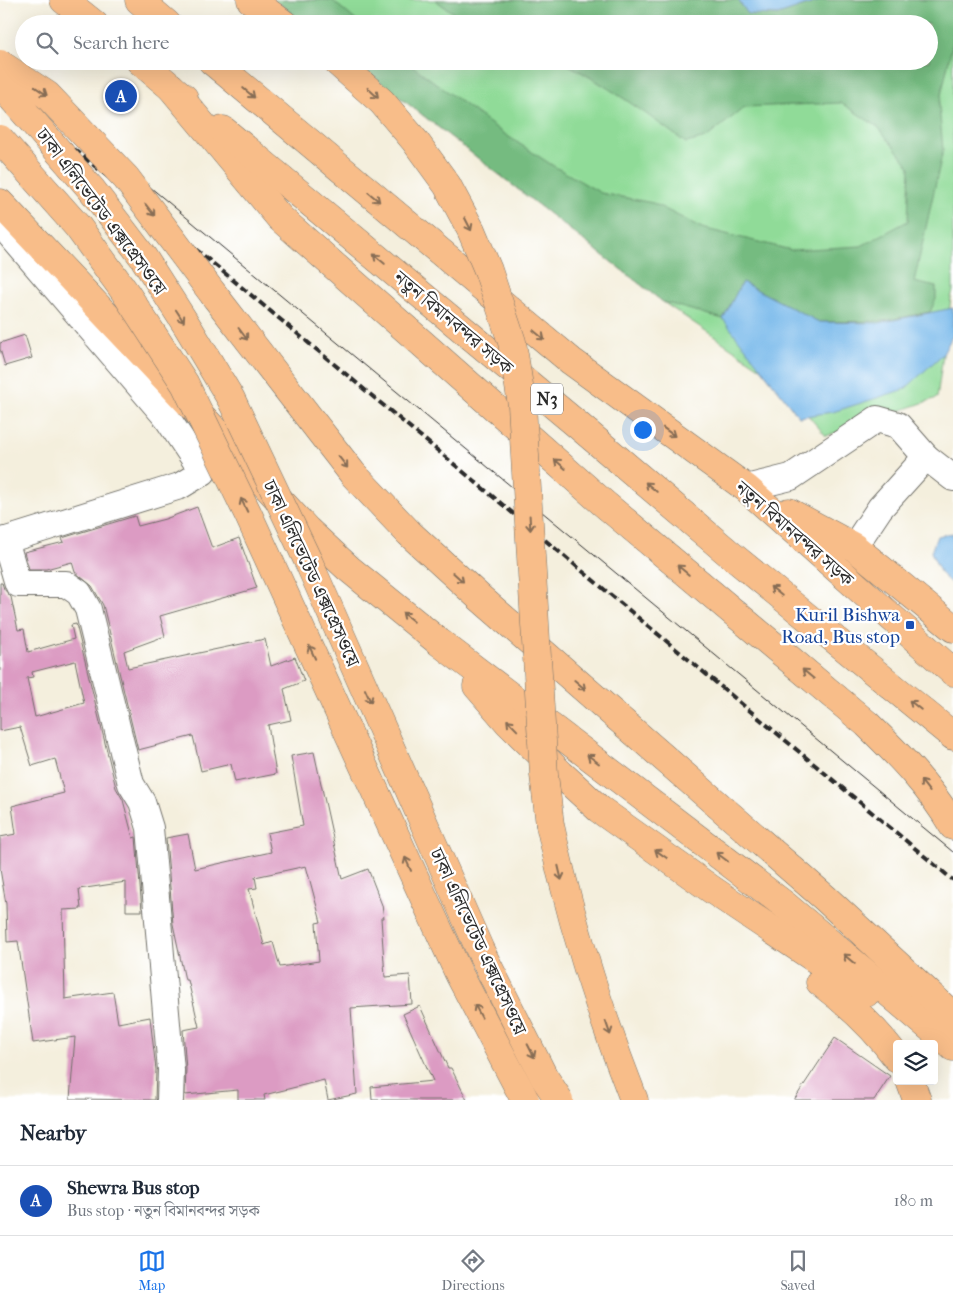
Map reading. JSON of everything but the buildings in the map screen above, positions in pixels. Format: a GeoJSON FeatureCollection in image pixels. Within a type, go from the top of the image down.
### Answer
{"type":"FeatureCollection","features":[{"type":"Feature","properties":{"kind":"highway"},"geometry":{"type":"LineString","coordinates":[[64,0],[83,15]]}},
{"type":"Feature","properties":{"kind":"highway"},"geometry":{"type":"LineString","coordinates":[[139,0],[156,15]]}},
{"type":"Feature","properties":{"kind":"highway"},"geometry":{"type":"LineString","coordinates":[[251,0],[272,15]]}},
{"type":"Feature","properties":{"kind":"highway"},"geometry":{"type":"LineString","coordinates":[[0,64],[47,95],[126,178],[346,466],[408,533],[825,898],[953,1016]]}},
{"type":"Feature","properties":{"kind":"highway","name":"নতুন বিমানবন্দর সড়ক"},"geometry":{"type":"LineString","coordinates":[[151,70],[573,420],[731,555],[953,736]]}},
{"type":"Feature","properties":{"kind":"highway","name":"নতুন বিমানবন্দর সড়ক"},"geometry":{"type":"LineString","coordinates":[[223,70],[571,361],[746,488],[953,672]]}},
{"type":"Feature","properties":{"kind":"highway"},"geometry":{"type":"LineString","coordinates":[[346,70],[382,102],[415,141],[447,185],[472,230],[512,342],[522,405],[544,775],[550,825],[573,923],[634,1100]]}},
{"type":"Feature","properties":{"kind":"highway","name":"ঢাকা এলিভেটেড এক্সপ্রেসওয়ে"},"geometry":{"type":"LineString","coordinates":[[0,84],[92,190],[143,257],[231,400],[309,563],[480,950],[544,1077],[559,1100]]}},
{"type":"Feature","properties":{"kind":"highway"},"geometry":{"type":"LineString","coordinates":[[171,87],[280,218],[602,502],[867,724],[916,776],[953,826]]}},
{"type":"Feature","properties":{"kind":"highway","name":"ঢাকা এলিভেটেড এক্সপ্রেসওয়ে"},"geometry":{"type":"LineString","coordinates":[[0,139],[78,227],[125,292],[185,384],[248,514],[459,974],[526,1100]]}},
{"type":"Feature","properties":{"kind":"highway"},"geometry":{"type":"LineString","coordinates":[[0,202],[307,530],[348,568],[439,642],[786,906],[953,1047]]}},
{"type":"Feature","properties":{"kind":"highway"},"geometry":{"type":"LineString","coordinates":[[746,488],[854,547],[953,628]]}},
{"type":"Feature","properties":{"kind":"highway"},"geometry":{"type":"LineString","coordinates":[[439,642],[509,722],[592,803],[711,889],[864,992],[923,1022]]}},
{"type":"Feature","properties":{"kind":"highway"},"geometry":{"type":"LineString","coordinates":[[711,889],[788,958],[847,1002],[884,1040],[893,1052]]}},
{"type":"Feature","properties":{"kind":"highway"},"geometry":{"type":"LineString","coordinates":[[911,1085],[917,1100]]}},
{"type":"Feature","properties":{"kind":"street"},"geometry":{"type":"LineString","coordinates":[[0,223],[167,418],[203,472],[180,486],[3,541],[18,584],[66,584],[79,593],[88,609],[131,784],[142,802],[150,828],[170,1070],[170,1100]]}},
{"type":"Feature","properties":{"kind":"street"},"geometry":{"type":"LineString","coordinates":[[746,488],[791,477],[877,419],[898,424],[944,468],[880,508],[854,547]]}},
{"type":"Feature","properties":{"kind":"green space"},"geometry":{"type":"Polygon","coordinates":[[[274,0],[953,0],[953,291],[937,398],[826,436],[774,377],[663,302],[365,70],[938,70],[938,15],[293,15],[274,0]]]}},
{"type":"Feature","properties":{"kind":"green space"},"geometry":{"type":"Polygon","coordinates":[[[283,0],[332,0],[350,15],[294,15],[280,4],[283,0]]]}},
{"type":"Feature","properties":{"kind":"green space"},"geometry":{"type":"Polygon","coordinates":[[[435,0],[738,0],[748,14],[778,15],[456,15],[435,0]]]}},
{"type":"Feature","properties":{"kind":"green space"},"geometry":{"type":"Polygon","coordinates":[[[822,0],[953,0],[953,41],[939,105],[943,150],[914,282],[936,287],[936,299],[930,312],[883,321],[819,322],[742,282],[723,319],[663,302],[365,70],[418,70],[503,133],[552,165],[601,193],[653,203],[702,228],[791,250],[861,246],[908,221],[910,167],[878,127],[841,103],[745,107],[706,138],[686,143],[625,99],[577,70],[938,70],[938,15],[778,15],[822,0]]]}},
{"type":"Feature","properties":{"kind":"water"},"geometry":{"type":"Polygon","coordinates":[[[738,0],[822,0],[778,15],[748,14],[738,0]]]}},
{"type":"Feature","properties":{"kind":"water"},"geometry":{"type":"Polygon","coordinates":[[[742,282],[819,322],[879,323],[953,308],[953,335],[943,354],[905,389],[833,412],[799,417],[723,319],[742,282]]]}},
{"type":"Feature","properties":{"kind":"water"},"geometry":{"type":"Polygon","coordinates":[[[953,533],[953,585],[941,574],[931,552],[937,536],[953,533]]]}},
{"type":"Feature","properties":{"kind":"tram line"},"geometry":{"type":"LineString","coordinates":[[0,62],[953,852]]}},
{"type":"Feature","properties":{"kind":"railway"},"geometry":{"type":"LineString","coordinates":[[0,88],[953,880]]}},
{"type":"Feature","properties":{"kind":"place","name":"Shewra Bus stop"},"geometry":{"type":"Point","coordinates":[121,96]}},
{"type":"Feature","properties":{"kind":"place","name":"Kuril Bishwa Road, Bus stop"},"geometry":{"type":"Point","coordinates":[910,625]}}]}
